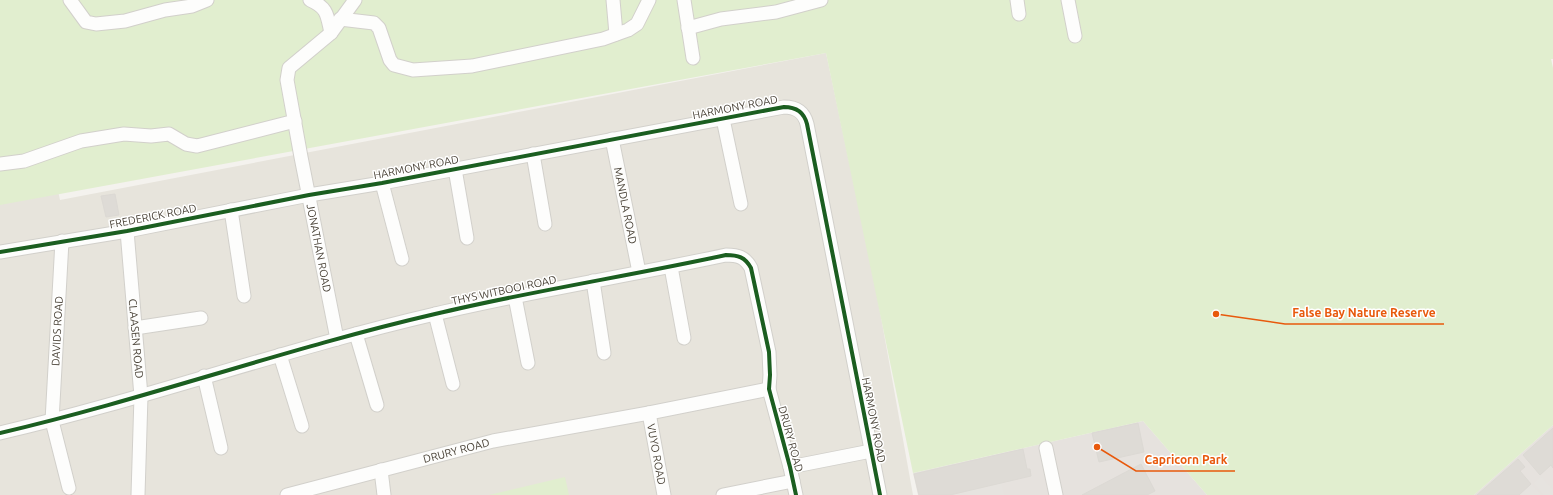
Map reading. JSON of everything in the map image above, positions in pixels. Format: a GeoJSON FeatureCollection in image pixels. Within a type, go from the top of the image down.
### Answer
{"type":"FeatureCollection","features":[{"type":"Feature","properties":{"kind":"street"},"geometry":{"type":"LineString","coordinates":[[70,0],[86,22],[96,24],[125,21],[165,10],[192,6],[207,0]]}},
{"type":"Feature","properties":{"kind":"street"},"geometry":{"type":"LineString","coordinates":[[310,0],[321,5],[326,12],[331,33]]}},
{"type":"Feature","properties":{"kind":"street","name":"JONATHAN ROAD"},"geometry":{"type":"LineString","coordinates":[[337,339],[287,80],[289,68],[331,33],[354,0]]}},
{"type":"Feature","properties":{"kind":"street"},"geometry":{"type":"LineString","coordinates":[[613,0],[616,34]]}},
{"type":"Feature","properties":{"kind":"street"},"geometry":{"type":"LineString","coordinates":[[340,19],[374,23],[379,28],[390,60],[394,65],[413,70],[472,66],[603,40],[637,24],[649,0]]}},
{"type":"Feature","properties":{"kind":"street"},"geometry":{"type":"LineString","coordinates":[[684,0],[693,58]]}},
{"type":"Feature","properties":{"kind":"street"},"geometry":{"type":"LineString","coordinates":[[688,28],[721,19],[748,17],[776,12],[821,0]]}},
{"type":"Feature","properties":{"kind":"street"},"geometry":{"type":"LineString","coordinates":[[1017,0],[1019,14]]}},
{"type":"Feature","properties":{"kind":"street"},"geometry":{"type":"LineString","coordinates":[[1068,0],[1075,36]]}},
{"type":"Feature","properties":{"kind":"street","name":"HARMONY ROAD"},"geometry":{"type":"LineString","coordinates":[[309,195],[382,183],[784,107],[798,109],[806,119],[870,451],[880,495]]}},
{"type":"Feature","properties":{"kind":"street","name":"HARMONY ROAD"},"geometry":{"type":"LineString","coordinates":[[724,118],[741,204]]}},
{"type":"Feature","properties":{"kind":"street"},"geometry":{"type":"LineString","coordinates":[[0,164],[24,161],[80,141],[124,134],[151,136],[169,134],[186,144],[197,146],[295,121]]}},
{"type":"Feature","properties":{"kind":"street","name":"MANDLA ROAD"},"geometry":{"type":"LineString","coordinates":[[612,139],[639,272]]}},
{"type":"Feature","properties":{"kind":"street"},"geometry":{"type":"LineString","coordinates":[[533,154],[545,224]]}},
{"type":"Feature","properties":{"kind":"street","name":"HARMONY ROAD"},"geometry":{"type":"LineString","coordinates":[[455,169],[467,238]]}},
{"type":"Feature","properties":{"kind":"street","name":"HARMONY ROAD"},"geometry":{"type":"LineString","coordinates":[[382,183],[402,259]]}},
{"type":"Feature","properties":{"kind":"street","name":"FREDERICK ROAD"},"geometry":{"type":"LineString","coordinates":[[0,252],[127,231],[309,195]]}},
{"type":"Feature","properties":{"kind":"street"},"geometry":{"type":"LineString","coordinates":[[231,210],[244,296]]}},
{"type":"Feature","properties":{"kind":"street","name":"CLAASEN ROAD"},"geometry":{"type":"LineString","coordinates":[[127,231],[141,396],[138,495]]}},
{"type":"Feature","properties":{"kind":"street","name":"DAVIDS ROAD"},"geometry":{"type":"LineString","coordinates":[[52,421],[62,241]]}},
{"type":"Feature","properties":{"kind":"street","name":"THYS WITBOOI ROAD"},"geometry":{"type":"LineString","coordinates":[[141,396],[204,376],[337,339],[435,314],[726,255],[741,257],[747,261],[751,268],[769,352],[769,388]]}},
{"type":"Feature","properties":{"kind":"street"},"geometry":{"type":"LineString","coordinates":[[671,267],[684,338]]}},
{"type":"Feature","properties":{"kind":"street"},"geometry":{"type":"LineString","coordinates":[[593,281],[604,353]]}},
{"type":"Feature","properties":{"kind":"street","name":"THYS WITBOOI ROAD"},"geometry":{"type":"LineString","coordinates":[[515,297],[528,363]]}},
{"type":"Feature","properties":{"kind":"street"},"geometry":{"type":"LineString","coordinates":[[435,314],[454,384]]}},
{"type":"Feature","properties":{"kind":"street"},"geometry":{"type":"LineString","coordinates":[[135,328],[201,318]]}},
{"type":"Feature","properties":{"kind":"street"},"geometry":{"type":"LineString","coordinates":[[356,334],[377,405]]}},
{"type":"Feature","properties":{"kind":"street"},"geometry":{"type":"LineString","coordinates":[[280,356],[302,426]]}},
{"type":"Feature","properties":{"kind":"street"},"geometry":{"type":"LineString","coordinates":[[204,376],[221,448]]}},
{"type":"Feature","properties":{"kind":"street","name":"DRURY ROAD"},"geometry":{"type":"LineString","coordinates":[[287,495],[493,441],[649,413],[769,388],[796,495]]}},
{"type":"Feature","properties":{"kind":"street"},"geometry":{"type":"LineString","coordinates":[[0,433],[52,421],[141,396]]}},
{"type":"Feature","properties":{"kind":"street","name":"VUYO ROAD"},"geometry":{"type":"LineString","coordinates":[[649,413],[664,495]]}},
{"type":"Feature","properties":{"kind":"street"},"geometry":{"type":"LineString","coordinates":[[52,421],[69,488]]}},
{"type":"Feature","properties":{"kind":"street"},"geometry":{"type":"LineString","coordinates":[[1046,448],[1056,495]]}},
{"type":"Feature","properties":{"kind":"street"},"geometry":{"type":"LineString","coordinates":[[790,467],[870,451]]}},
{"type":"Feature","properties":{"kind":"street"},"geometry":{"type":"LineString","coordinates":[[381,470],[384,495]]}},
{"type":"Feature","properties":{"kind":"street","name":"DRURY ROAD"},"geometry":{"type":"LineString","coordinates":[[723,495],[793,481]]}},
{"type":"Feature","properties":{"kind":"shaded area"},"geometry":{"type":"Polygon","coordinates":[[[826,53],[875,284],[913,495],[0,495],[0,177],[55,177],[60,200],[826,53]]]}},
{"type":"Feature","properties":{"kind":"shaded area"},"geometry":{"type":"Polygon","coordinates":[[[1143,421],[1207,495],[918,495],[913,473],[1143,421]]]}},
{"type":"Feature","properties":{"kind":"shaded area"},"geometry":{"type":"Polygon","coordinates":[[[1553,425],[1553,495],[1474,495],[1553,425]]]}},
{"type":"Feature","properties":{"kind":"shaded area"},"geometry":{"type":"Polygon","coordinates":[[[1541,477],[1553,490],[1553,495],[1544,495],[1534,483],[1541,477]]]}},
{"type":"Feature","properties":{"kind":"shaded area"},"geometry":{"type":"Polygon","coordinates":[[[1001,483],[1004,495],[950,495],[1001,483]]]}},
{"type":"Feature","properties":{"kind":"shaded area"},"geometry":{"type":"Polygon","coordinates":[[[1531,484],[1541,495],[1519,495],[1531,484]]]}},
{"type":"Feature","properties":{"kind":"green space"},"geometry":{"type":"Polygon","coordinates":[[[0,0],[1553,0],[1553,59],[1551,59],[1553,68],[1553,425],[1474,495],[1207,495],[1143,421],[913,473],[826,53],[0,205],[0,0]]]}},
{"type":"Feature","properties":{"kind":"green space"},"geometry":{"type":"Polygon","coordinates":[[[565,477],[569,495],[489,495],[565,477]]]}},
{"type":"Feature","properties":{"kind":"building"},"geometry":{"type":"Polygon","coordinates":[[[115,194],[119,215],[106,217],[101,196],[115,194]]]}},
{"type":"Feature","properties":{"kind":"building"},"geometry":{"type":"Polygon","coordinates":[[[1138,423],[1144,452],[1099,462],[1092,433],[1138,423]]]}},
{"type":"Feature","properties":{"kind":"building"},"geometry":{"type":"Polygon","coordinates":[[[1553,428],[1553,468],[1551,465],[1540,475],[1523,455],[1553,428]]]}},
{"type":"Feature","properties":{"kind":"building"},"geometry":{"type":"Polygon","coordinates":[[[1023,449],[1027,469],[1030,469],[1031,476],[950,495],[919,495],[914,474],[1023,449]]]}},
{"type":"Feature","properties":{"kind":"building"},"geometry":{"type":"Polygon","coordinates":[[[1518,459],[1525,467],[1520,471],[1531,484],[1519,495],[1477,495],[1518,459]]]}},
{"type":"Feature","properties":{"kind":"building"},"geometry":{"type":"Polygon","coordinates":[[[1141,464],[1155,491],[1147,495],[1082,495],[1141,464]]]}},
{"type":"Feature","properties":{"kind":"cycle path"},"geometry":{"type":"LineString","coordinates":[[0,252],[127,231],[309,195],[382,183],[784,107],[796,109],[802,113],[807,124],[880,495]]}},
{"type":"Feature","properties":{"kind":"cycle path"},"geometry":{"type":"LineString","coordinates":[[0,433],[109,405],[380,327],[471,306],[730,255],[738,256],[744,259],[751,268],[769,352],[769,389],[796,495]]}},
{"type":"Feature","properties":{"kind":"place","name":"False Bay Nature Reserve"},"geometry":{"type":"Point","coordinates":[1216,314]}},
{"type":"Feature","properties":{"kind":"place","name":"Capricorn Park"},"geometry":{"type":"Point","coordinates":[1097,447]}}]}
